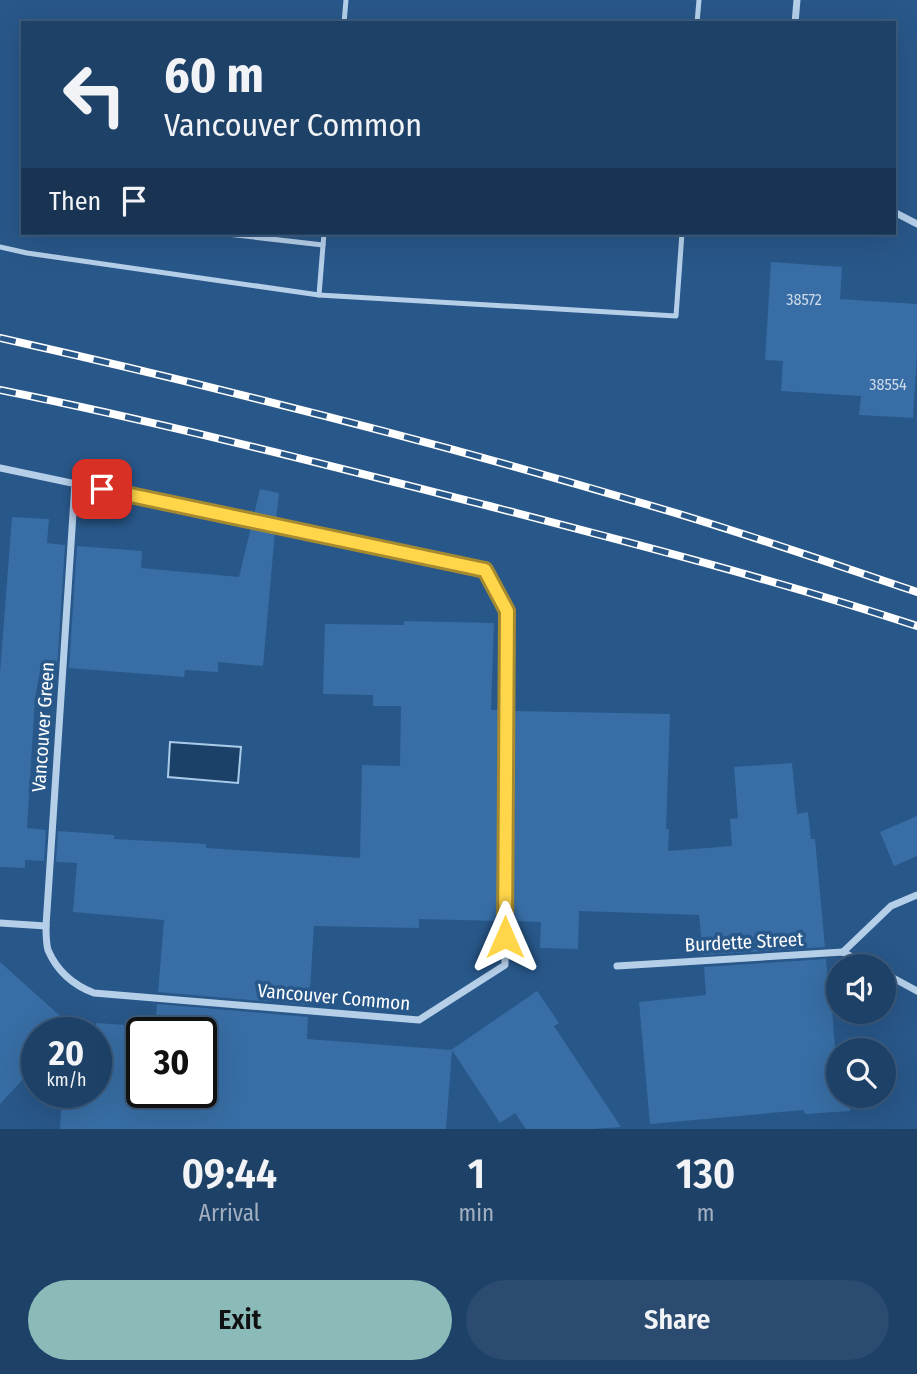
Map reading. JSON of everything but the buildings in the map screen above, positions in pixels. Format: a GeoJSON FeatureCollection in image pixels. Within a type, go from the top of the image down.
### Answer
{"type":"FeatureCollection","features":[{"type":"Feature","properties":{"kind":"street"},"geometry":{"type":"LineString","coordinates":[[795,21],[797,0]]}},
{"type":"Feature","properties":{"kind":"street"},"geometry":{"type":"LineString","coordinates":[[896,213],[917,223]]}},
{"type":"Feature","properties":{"kind":"street","name":"Vancouver Common"},"geometry":{"type":"LineString","coordinates":[[0,468],[485,570],[507,611],[505,965],[419,1020],[148,998],[94,993],[79,988],[65,976],[47,947],[46,926]]}},
{"type":"Feature","properties":{"kind":"street","name":"Vancouver Green"},"geometry":{"type":"LineString","coordinates":[[46,926],[75,483]]}},
{"type":"Feature","properties":{"kind":"street"},"geometry":{"type":"LineString","coordinates":[[847,954],[843,952],[891,906],[917,895]]}},
{"type":"Feature","properties":{"kind":"street"},"geometry":{"type":"LineString","coordinates":[[0,923],[46,926]]}},
{"type":"Feature","properties":{"kind":"street","name":"Burdette Street"},"geometry":{"type":"LineString","coordinates":[[617,966],[843,952]]}},
{"type":"Feature","properties":{"kind":"street"},"geometry":{"type":"LineString","coordinates":[[896,980],[917,991]]}},
{"type":"Feature","properties":{"kind":"lane"},"geometry":{"type":"LineString","coordinates":[[344,21],[346,0]]}},
{"type":"Feature","properties":{"kind":"lane"},"geometry":{"type":"LineString","coordinates":[[697,21],[699,0]]}},
{"type":"Feature","properties":{"kind":"lane"},"geometry":{"type":"LineString","coordinates":[[236,235],[323,245]]}},
{"type":"Feature","properties":{"kind":"lane"},"geometry":{"type":"LineString","coordinates":[[319,295],[324,235]]}},
{"type":"Feature","properties":{"kind":"lane"},"geometry":{"type":"LineString","coordinates":[[0,247],[319,295],[677,316],[682,235]]}},
{"type":"Feature","properties":{"kind":"water"},"geometry":{"type":"Polygon","coordinates":[[[170,742],[241,747],[238,783],[168,777],[170,742]]]}},
{"type":"Feature","properties":{"kind":"railway"},"geometry":{"type":"LineString","coordinates":[[0,338],[243,395],[485,458],[713,524],[917,592]]}},
{"type":"Feature","properties":{"kind":"railway"},"geometry":{"type":"LineString","coordinates":[[0,390],[184,430],[489,506],[650,548],[917,626]]}},
{"type":"Feature","properties":{"kind":"route"},"geometry":{"type":"LineString","coordinates":[[102,489],[485,570],[507,611],[505,937]]}}]}
